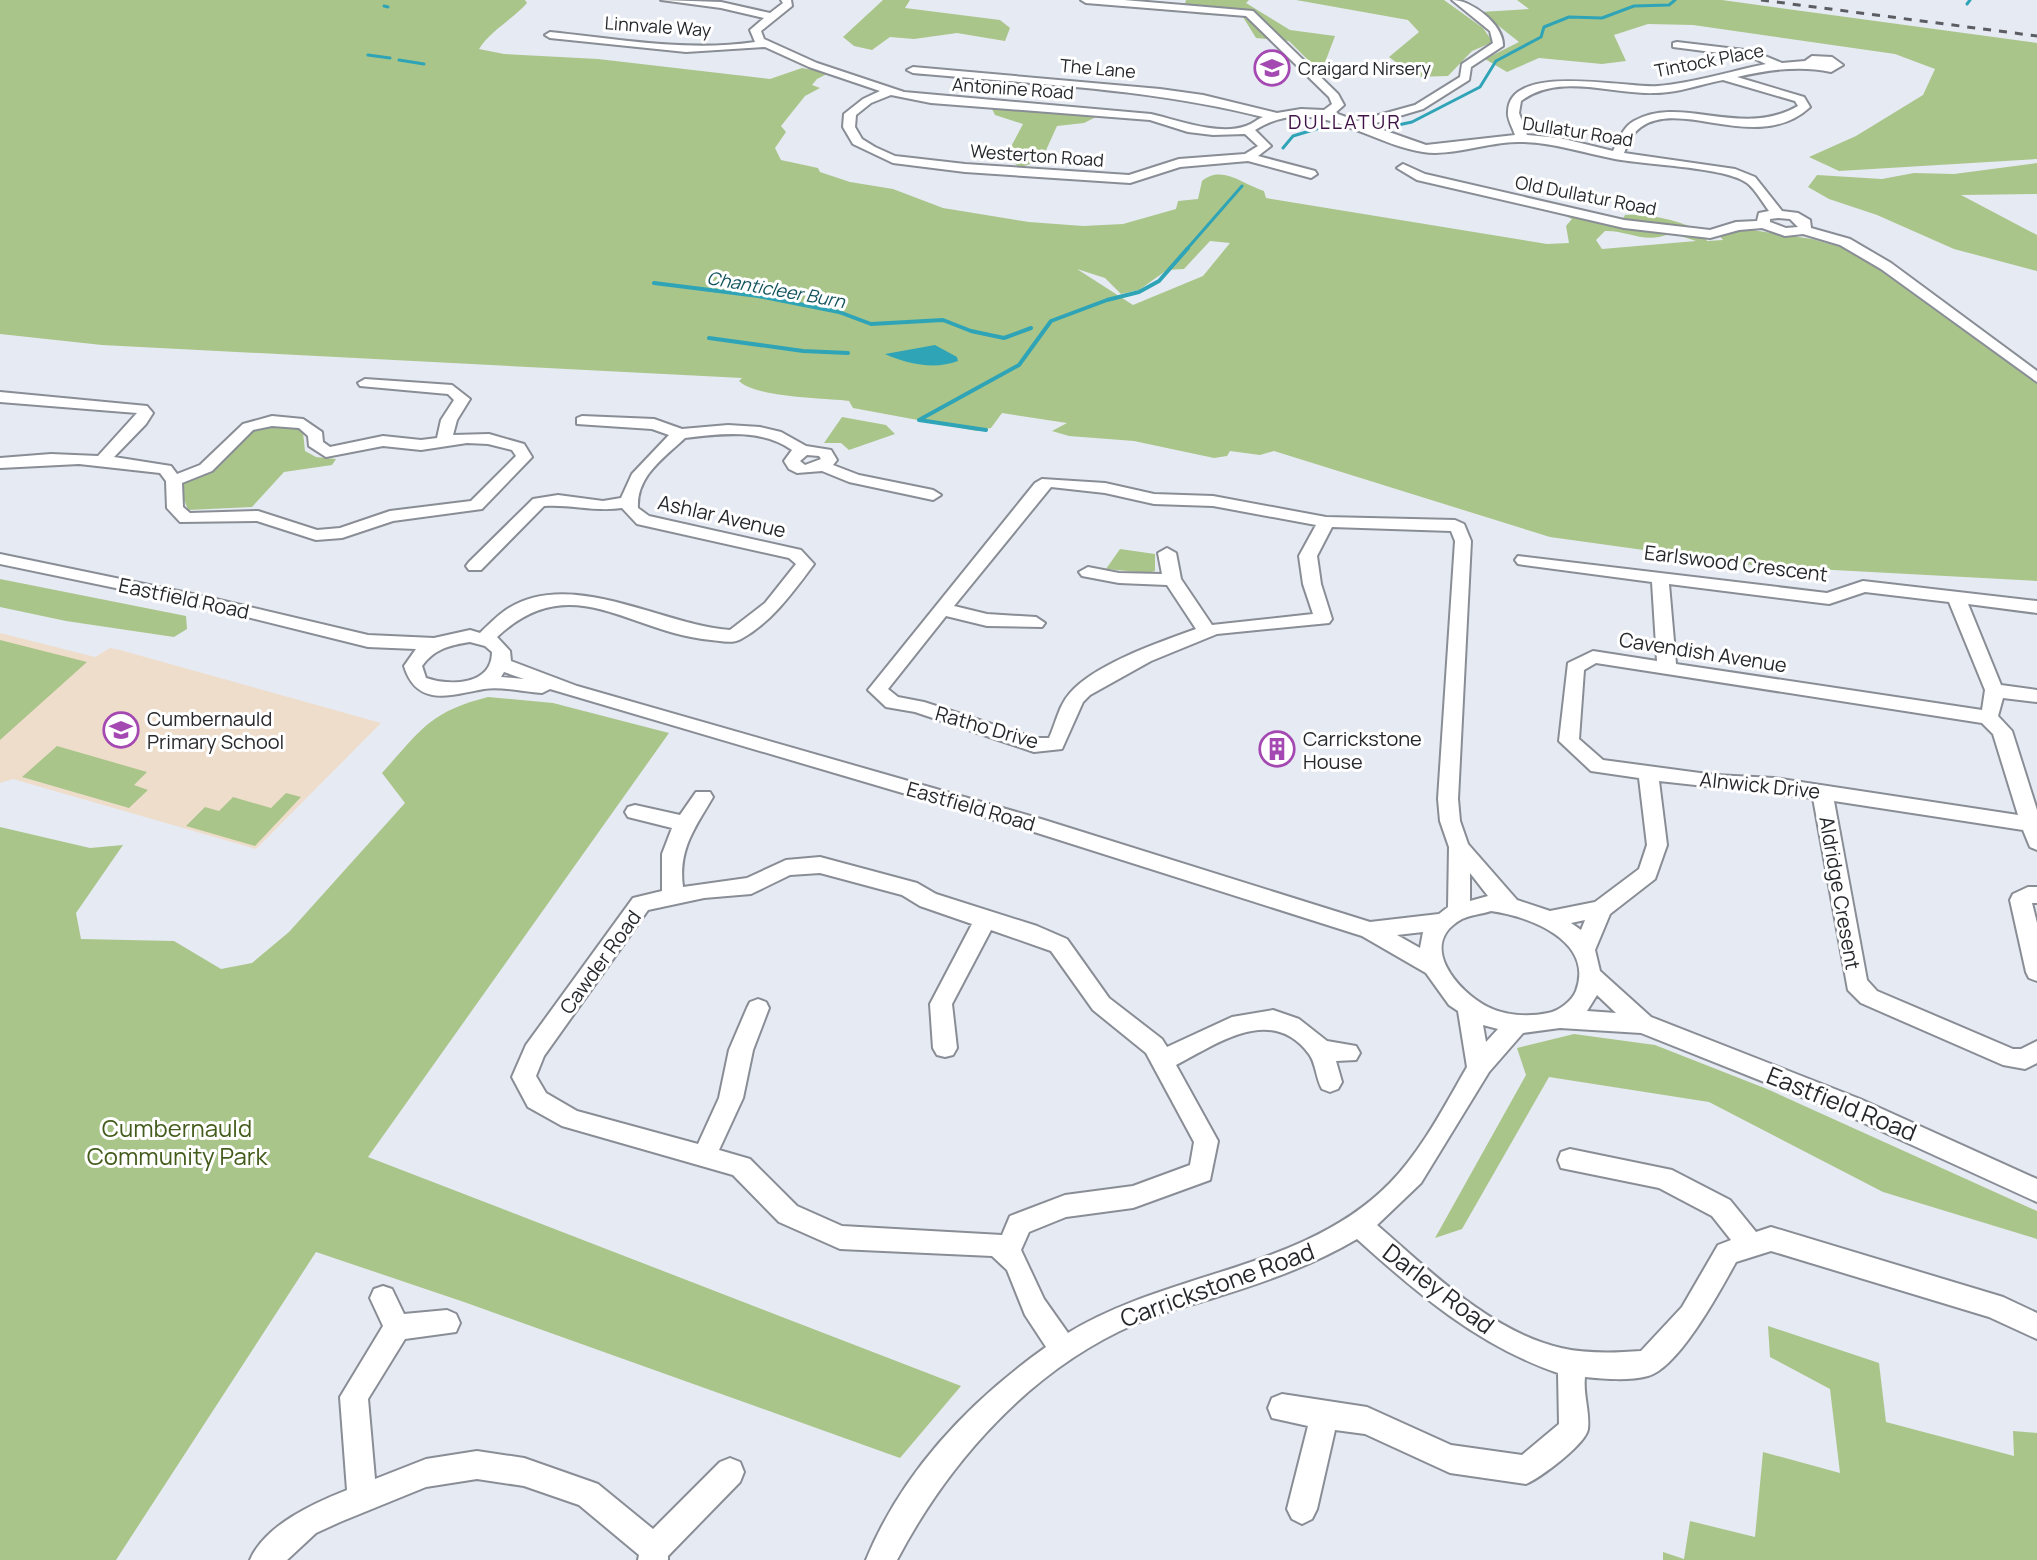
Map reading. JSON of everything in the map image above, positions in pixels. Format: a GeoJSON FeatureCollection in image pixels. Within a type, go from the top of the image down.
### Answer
{"type":"FeatureCollection","features":[{"type":"Feature","properties":{"kind":"street"},"geometry":{"type":"LineString","coordinates":[[666,0],[721,5],[772,17]]}},
{"type":"Feature","properties":{"kind":"street"},"geometry":{"type":"LineString","coordinates":[[764,44],[755,30],[788,4],[786,0]]}},
{"type":"Feature","properties":{"kind":"street"},"geometry":{"type":"LineString","coordinates":[[1086,0],[1249,13],[1334,96],[1338,105],[1328,113]]}},
{"type":"Feature","properties":{"kind":"street"},"geometry":{"type":"LineString","coordinates":[[1358,125],[1419,107],[1465,78],[1466,66],[1499,44],[1495,30],[1457,0]]}},
{"type":"Feature","properties":{"kind":"street","name":"Linnvale Way"},"geometry":{"type":"LineString","coordinates":[[550,35],[690,47],[731,48],[764,44]]}},
{"type":"Feature","properties":{"kind":"street","name":"Antonine Road"},"geometry":{"type":"LineString","coordinates":[[764,44],[890,91],[931,100],[1151,117],[1188,128],[1248,130],[1262,121],[1277,117],[1301,112],[1328,113]]}},
{"type":"Feature","properties":{"kind":"street"},"geometry":{"type":"LineString","coordinates":[[1677,45],[1753,54],[1778,65]]}},
{"type":"Feature","properties":{"kind":"street","name":"Tintock Place"},"geometry":{"type":"LineString","coordinates":[[1522,138],[1513,113],[1516,100],[1527,92],[1564,83],[1657,90],[1778,65],[1809,64]]}},
{"type":"Feature","properties":{"kind":"street","name":"The Lane"},"geometry":{"type":"LineString","coordinates":[[913,70],[1160,92],[1203,98],[1277,117]]}},
{"type":"Feature","properties":{"kind":"street"},"geometry":{"type":"LineString","coordinates":[[1617,156],[1629,132],[1639,123],[1656,117],[1756,124],[1778,120],[1804,107],[1800,99],[1723,76]]}},
{"type":"Feature","properties":{"kind":"street","name":"Westerton Road"},"geometry":{"type":"LineString","coordinates":[[890,91],[867,101],[850,114],[849,127],[857,141],[893,159],[965,168],[1130,179],[1179,163],[1248,157]]}},
{"type":"Feature","properties":{"kind":"street","name":"Dullatur Road"},"geometry":{"type":"LineString","coordinates":[[1328,113],[1425,149],[1522,138],[1560,142],[1617,156],[1731,172],[1751,180],[1778,214],[1798,218],[1806,226],[1804,230]]}},
{"type":"Feature","properties":{"kind":"street"},"geometry":{"type":"LineString","coordinates":[[1248,130],[1265,146],[1248,157]]}},
{"type":"Feature","properties":{"kind":"street"},"geometry":{"type":"LineString","coordinates":[[1248,157],[1311,174]]}},
{"type":"Feature","properties":{"kind":"street","name":"Old Dullatur Road"},"geometry":{"type":"LineString","coordinates":[[1403,168],[1421,177],[1624,224],[1710,234],[1736,226],[1763,224]]}},
{"type":"Feature","properties":{"kind":"street"},"geometry":{"type":"LineString","coordinates":[[1778,214],[1764,216],[1763,224],[1785,232],[1804,230],[1845,242],[1886,266],[2037,378]]}},
{"type":"Feature","properties":{"kind":"street"},"geometry":{"type":"LineString","coordinates":[[365,383],[452,390],[459,395],[462,399],[449,420],[444,441]]}},
{"type":"Feature","properties":{"kind":"street"},"geometry":{"type":"LineString","coordinates":[[0,397],[142,409],[145,413],[141,421],[101,462]]}},
{"type":"Feature","properties":{"kind":"street"},"geometry":{"type":"LineString","coordinates":[[0,463],[51,459],[165,469],[174,481],[175,508],[186,518],[258,516],[316,535],[342,533],[390,516],[476,505],[524,457],[518,447],[489,439],[421,445],[383,441],[326,452],[315,443],[316,435],[303,424],[272,421],[248,427],[206,468],[174,481]]}},
{"type":"Feature","properties":{"kind":"street"},"geometry":{"type":"LineString","coordinates":[[582,421],[654,424],[680,434],[749,431],[776,435],[803,451],[794,455],[792,461],[795,466],[814,470],[823,466],[855,479],[907,483],[933,495]]}},
{"type":"Feature","properties":{"kind":"street","name":"Ashlar Avenue"},"geometry":{"type":"LineString","coordinates":[[485,638],[511,614],[542,601],[576,598],[706,634],[734,636],[771,607],[805,564],[795,554],[643,520],[630,510],[627,496],[638,476],[680,434]]}},
{"type":"Feature","properties":{"kind":"street","name":"Ratho Drive"},"geometry":{"type":"LineString","coordinates":[[1326,522],[1308,556],[1312,584],[1323,619],[1224,627],[1187,638],[1094,684],[1075,697],[1066,726],[1055,744],[1034,745],[917,706],[893,703],[877,690],[1041,486],[1048,482],[1105,488],[1154,499],[1213,501],[1326,522],[1439,522],[1458,528],[1463,541],[1448,799],[1450,821],[1459,847],[1509,905]]}},
{"type":"Feature","properties":{"kind":"street"},"geometry":{"type":"LineString","coordinates":[[475,566],[539,502],[558,500],[603,506],[628,502]]}},
{"type":"Feature","properties":{"kind":"street"},"geometry":{"type":"LineString","coordinates":[[1167,553],[1172,580],[1186,596],[1207,632]]}},
{"type":"Feature","properties":{"kind":"street","name":"Eastfield Road"},"geometry":{"type":"LineString","coordinates":[[0,559],[283,619],[368,641],[434,644],[470,636],[485,638]]}},
{"type":"Feature","properties":{"kind":"street","name":"Earlswood Crescent"},"geometry":{"type":"LineString","coordinates":[[1524,560],[1829,599],[1863,586],[2037,607]]}},
{"type":"Feature","properties":{"kind":"street"},"geometry":{"type":"LineString","coordinates":[[1088,572],[1119,578],[1172,580]]}},
{"type":"Feature","properties":{"kind":"street"},"geometry":{"type":"LineString","coordinates":[[1660,577],[1667,670]]}},
{"type":"Feature","properties":{"kind":"street"},"geometry":{"type":"LineString","coordinates":[[1956,597],[1994,690],[1994,703],[1988,717],[2002,731],[2031,798],[2035,833]]}},
{"type":"Feature","properties":{"kind":"street"},"geometry":{"type":"LineString","coordinates":[[942,609],[987,620],[1036,623]]}},
{"type":"Feature","properties":{"kind":"street"},"geometry":{"type":"LineString","coordinates":[[485,638],[503,652],[502,664],[485,682]]}},
{"type":"Feature","properties":{"kind":"street","name":"Eastfield Road"},"geometry":{"type":"LineString","coordinates":[[368,641],[413,666],[418,682],[432,690],[445,692],[472,688],[485,682],[570,690]]}},
{"type":"Feature","properties":{"kind":"street"},"geometry":{"type":"LineString","coordinates":[[413,666],[434,644]]}},
{"type":"Feature","properties":{"kind":"street","name":"Cavendish Avenue"},"geometry":{"type":"LineString","coordinates":[[1648,772],[1598,766],[1569,741],[1575,667],[1593,657],[1988,717]]}},
{"type":"Feature","properties":{"kind":"street","name":"Eastfield Road"},"geometry":{"type":"LineString","coordinates":[[502,664],[570,690],[1034,824],[1370,930],[1432,966]]}},
{"type":"Feature","properties":{"kind":"street"},"geometry":{"type":"LineString","coordinates":[[1994,690],[2037,696]]}},
{"type":"Feature","properties":{"kind":"street"},"geometry":{"type":"LineString","coordinates":[[1550,919],[1601,909],[1648,873],[1657,845],[1648,772]]}},
{"type":"Feature","properties":{"kind":"street","name":"Alnwick Drive"},"geometry":{"type":"LineString","coordinates":[[1648,772],[1822,792],[2035,833]]}},
{"type":"Feature","properties":{"kind":"street","name":"Aldridge Cresent"},"geometry":{"type":"LineString","coordinates":[[1822,792],[1856,984],[1869,997],[2011,1058],[2025,1059],[2037,1051]]}},
{"type":"Feature","properties":{"kind":"street"},"geometry":{"type":"LineString","coordinates":[[673,897],[669,873],[673,842],[703,797]]}},
{"type":"Feature","properties":{"kind":"street"},"geometry":{"type":"LineString","coordinates":[[635,812],[685,824]]}},
{"type":"Feature","properties":{"kind":"street","name":"Ratho Drive"},"geometry":{"type":"LineString","coordinates":[[1450,916],[1459,847]]}},
{"type":"Feature","properties":{"kind":"street","name":"Cawder Road"},"geometry":{"type":"LineString","coordinates":[[820,865],[909,889],[928,900],[1029,932],[1059,945],[1101,1004],[1143,1036],[1162,1061],[1206,1141],[1201,1172],[1133,1197],[1043,1213],[1019,1224],[1007,1254],[998,1245],[963,1241],[878,1241],[840,1237],[788,1214],[741,1167],[571,1119],[537,1100],[524,1077],[534,1052],[641,904],[673,897],[704,890],[751,886],[786,868],[820,865]]}},
{"type":"Feature","properties":{"kind":"street"},"geometry":{"type":"LineString","coordinates":[[2037,895],[2028,895],[2021,900],[2037,972]]}},
{"type":"Feature","properties":{"kind":"street"},"geometry":{"type":"LineString","coordinates":[[1474,905],[1509,905],[1550,919],[1583,951],[1590,975],[1588,993],[1577,1008],[1560,1019],[1539,1024],[1516,1025],[1469,1009],[1439,982],[1432,966],[1429,950],[1433,935],[1450,916],[1474,905]]}},
{"type":"Feature","properties":{"kind":"street"},"geometry":{"type":"LineString","coordinates":[[1583,951],[1601,909]]}},
{"type":"Feature","properties":{"kind":"street","name":"Eastfield Road"},"geometry":{"type":"LineString","coordinates":[[1370,930],[1450,916]]}},
{"type":"Feature","properties":{"kind":"street"},"geometry":{"type":"LineString","coordinates":[[945,1048],[941,1004],[985,920]]}},
{"type":"Feature","properties":{"kind":"street","name":"Eastfield Road"},"geometry":{"type":"LineString","coordinates":[[1590,975],[1643,1024]]}},
{"type":"Feature","properties":{"kind":"street"},"geometry":{"type":"LineString","coordinates":[[704,1157],[731,1098],[741,1050],[758,1008]]}},
{"type":"Feature","properties":{"kind":"street"},"geometry":{"type":"LineString","coordinates":[[1469,1009],[1479,1068]]}},
{"type":"Feature","properties":{"kind":"street"},"geometry":{"type":"LineString","coordinates":[[1162,1061],[1221,1032],[1263,1017],[1285,1022],[1321,1050],[1348,1053]]}},
{"type":"Feature","properties":{"kind":"street","name":"Eastfield Road"},"geometry":{"type":"LineString","coordinates":[[1560,1019],[1643,1024],[1880,1118],[2037,1191]]}},
{"type":"Feature","properties":{"kind":"street","name":"Carrickstone Road"},"geometry":{"type":"LineString","coordinates":[[881,1560],[898,1524],[920,1489],[957,1442],[990,1408],[1063,1349],[1132,1312],[1241,1280],[1300,1257],[1384,1204],[1418,1168],[1479,1068],[1516,1025]]}},
{"type":"Feature","properties":{"kind":"street"},"geometry":{"type":"LineString","coordinates":[[1321,1050],[1330,1082]]}},
{"type":"Feature","properties":{"kind":"street"},"geometry":{"type":"LineString","coordinates":[[1570,1160],[1663,1178],[1721,1208],[1751,1245],[1771,1239],[1994,1306],[2037,1326]]}},
{"type":"Feature","properties":{"kind":"street","name":"Darley Road"},"geometry":{"type":"LineString","coordinates":[[1357,1223],[1408,1268],[1497,1333],[1556,1359],[1608,1367],[1648,1363],[1691,1316],[1727,1253],[1751,1245]]}},
{"type":"Feature","properties":{"kind":"street"},"geometry":{"type":"LineString","coordinates":[[1007,1254],[1017,1263],[1034,1306],[1063,1349]]}},
{"type":"Feature","properties":{"kind":"street"},"geometry":{"type":"LineString","coordinates":[[383,1298],[397,1327]]}},
{"type":"Feature","properties":{"kind":"street"},"geometry":{"type":"LineString","coordinates":[[397,1327],[447,1323]]}},
{"type":"Feature","properties":{"kind":"street"},"geometry":{"type":"LineString","coordinates":[[362,1499],[354,1397],[397,1327]]}},
{"type":"Feature","properties":{"kind":"street"},"geometry":{"type":"LineString","coordinates":[[1282,1408],[1367,1421],[1450,1459],[1526,1470],[1574,1430],[1570,1387],[1573,1362]]}},
{"type":"Feature","properties":{"kind":"street"},"geometry":{"type":"LineString","coordinates":[[1302,1509],[1325,1415]]}},
{"type":"Feature","properties":{"kind":"street"},"geometry":{"type":"LineString","coordinates":[[265,1560],[306,1523],[426,1473],[477,1465],[524,1472],[588,1494],[654,1555],[730,1472]]}},
{"type":"Feature","properties":{"kind":"shaded area"},"geometry":{"type":"Polygon","coordinates":[[[0,633],[95,657],[110,648],[120,650],[381,723],[256,849],[13,779],[0,783],[0,633]]]}},
{"type":"Feature","properties":{"kind":"green space"},"geometry":{"type":"Polygon","coordinates":[[[0,0],[525,0],[527,3],[489,36],[479,49],[504,54],[598,59],[770,79],[802,68],[825,72],[827,74],[812,85],[820,88],[805,96],[781,126],[786,132],[775,148],[781,160],[818,168],[820,172],[850,182],[893,189],[943,208],[1029,222],[1083,226],[1123,224],[1176,209],[1178,201],[1198,199],[1202,181],[1210,176],[1225,175],[1264,191],[1266,198],[1547,244],[1569,243],[1566,226],[1572,219],[1556,211],[1565,211],[1622,220],[1625,215],[1665,219],[1703,232],[1707,241],[1723,240],[1718,234],[1739,228],[1812,239],[1844,248],[1865,259],[2037,384],[2037,581],[1759,566],[1550,537],[1274,451],[1260,455],[1230,451],[1227,456],[1214,458],[1134,441],[1069,436],[1052,431],[1067,423],[1002,413],[991,428],[977,431],[853,408],[849,401],[760,391],[739,381],[742,378],[102,345],[0,334],[0,0]],[[1605,231],[1596,240],[1602,249],[1696,241],[1671,233],[1653,238],[1605,231]],[[1210,241],[1184,269],[1167,270],[1139,290],[1121,294],[1105,278],[1077,269],[1133,305],[1203,276],[1230,243],[1210,241]]]}},
{"type":"Feature","properties":{"kind":"green space"},"geometry":{"type":"Polygon","coordinates":[[[883,0],[910,0],[905,8],[1000,20],[1010,28],[1005,41],[957,33],[914,39],[890,37],[872,50],[854,46],[843,37],[883,0]]]}},
{"type":"Feature","properties":{"kind":"green space"},"geometry":{"type":"Polygon","coordinates":[[[1186,0],[1249,0],[1246,3],[1290,30],[1335,36],[1321,73],[1289,41],[1256,38],[1243,17],[1196,14],[1185,4],[1186,0]]]}},
{"type":"Feature","properties":{"kind":"green space"},"geometry":{"type":"Polygon","coordinates":[[[1296,0],[1444,0],[1483,28],[1493,42],[1472,51],[1448,76],[1416,77],[1389,57],[1419,32],[1408,20],[1296,0]]]}},
{"type":"Feature","properties":{"kind":"green space"},"geometry":{"type":"Polygon","coordinates":[[[1517,0],[1722,0],[2037,43],[2037,159],[1839,171],[1809,157],[1856,136],[1923,95],[1935,69],[1895,54],[1693,25],[1648,24],[1614,35],[1626,61],[1602,64],[1539,58],[1507,72],[1485,59],[1519,42],[1481,12],[1529,9],[1517,0]]]}},
{"type":"Feature","properties":{"kind":"green space"},"geometry":{"type":"Polygon","coordinates":[[[991,107],[1100,115],[1084,123],[1057,126],[1042,159],[1020,168],[1006,156],[1023,124],[995,115],[991,107]]]}},
{"type":"Feature","properties":{"kind":"green space"},"geometry":{"type":"Polygon","coordinates":[[[2037,163],[2037,194],[1961,195],[2037,235],[2037,271],[1954,249],[1877,215],[1829,199],[1808,187],[1817,175],[1882,179],[1914,173],[1954,174],[2037,163]]]}},
{"type":"Feature","properties":{"kind":"green space"},"geometry":{"type":"Polygon","coordinates":[[[842,417],[886,425],[895,434],[849,450],[841,443],[824,443],[842,417]]]}},
{"type":"Feature","properties":{"kind":"green space"},"geometry":{"type":"Polygon","coordinates":[[[264,425],[297,427],[303,432],[305,451],[316,457],[336,459],[332,465],[284,472],[252,507],[188,510],[179,486],[220,465],[248,434],[264,425]]]}},
{"type":"Feature","properties":{"kind":"green space"},"geometry":{"type":"Polygon","coordinates":[[[1120,549],[1155,554],[1155,571],[1106,569],[1120,549]]]}},
{"type":"Feature","properties":{"kind":"green space"},"geometry":{"type":"Polygon","coordinates":[[[0,579],[186,616],[187,629],[174,637],[66,621],[0,607],[0,579]]]}},
{"type":"Feature","properties":{"kind":"green space"},"geometry":{"type":"Polygon","coordinates":[[[0,640],[87,662],[0,740],[0,640]]]}},
{"type":"Feature","properties":{"kind":"green space","name":"Cumbernauld Community Park"},"geometry":{"type":"Polygon","coordinates":[[[488,697],[553,703],[669,733],[368,1157],[961,1386],[900,1458],[316,1252],[116,1560],[0,1560],[0,827],[90,848],[123,845],[76,913],[81,939],[174,941],[221,969],[252,963],[289,932],[405,803],[382,773],[439,716],[488,697]]]}},
{"type":"Feature","properties":{"kind":"green space"},"geometry":{"type":"Polygon","coordinates":[[[57,746],[147,772],[134,785],[148,790],[129,808],[22,777],[57,746]]]}},
{"type":"Feature","properties":{"kind":"green space"},"geometry":{"type":"Polygon","coordinates":[[[286,793],[301,797],[255,846],[186,826],[205,807],[219,811],[233,797],[271,808],[286,793]]]}},
{"type":"Feature","properties":{"kind":"green space"},"geometry":{"type":"Polygon","coordinates":[[[1574,1034],[1655,1045],[1767,1089],[2037,1211],[2037,1239],[1883,1192],[1709,1102],[1549,1077],[1462,1229],[1435,1238],[1526,1075],[1517,1048],[1574,1034]]]}},
{"type":"Feature","properties":{"kind":"green space"},"geometry":{"type":"Polygon","coordinates":[[[1768,1326],[1879,1363],[1886,1422],[2014,1456],[2013,1431],[2037,1433],[2037,1560],[1663,1560],[1663,1552],[1684,1559],[1690,1521],[1755,1537],[1763,1452],[1840,1473],[1830,1389],[1770,1357],[1768,1326]]]}},
{"type":"Feature","properties":{"kind":"water"},"geometry":{"type":"Polygon","coordinates":[[[935,345],[957,357],[958,361],[921,365],[885,354],[935,345]]]}},
{"type":"Feature","properties":{"kind":"waterway","name":"Chanticleer Burn"},"geometry":{"type":"LineString","coordinates":[[1398,125],[1412,122],[1480,87],[1496,61],[1541,37],[1544,27],[1569,17],[1602,18],[1634,6],[1669,5],[1675,0]]}},
{"type":"Feature","properties":{"kind":"waterway","name":"Chanticleer Burn"},"geometry":{"type":"LineString","coordinates":[[1967,4],[1970,0]]}},
{"type":"Feature","properties":{"kind":"waterway"},"geometry":{"type":"LineString","coordinates":[[384,6],[388,7]]}},
{"type":"Feature","properties":{"kind":"waterway"},"geometry":{"type":"LineString","coordinates":[[368,55],[390,58]]}},
{"type":"Feature","properties":{"kind":"waterway"},"geometry":{"type":"LineString","coordinates":[[399,60],[424,64]]}},
{"type":"Feature","properties":{"kind":"waterway","name":"Chanticleer Burn"},"geometry":{"type":"LineString","coordinates":[[1283,148],[1293,136],[1323,127]]}},
{"type":"Feature","properties":{"kind":"waterway","name":"Chanticleer Burn"},"geometry":{"type":"LineString","coordinates":[[1186,250],[1242,186]]}},
{"type":"Feature","properties":{"kind":"waterway","name":"Chanticleer Burn"},"geometry":{"type":"LineString","coordinates":[[986,430],[919,420],[1019,365],[1051,321],[1107,300],[1139,292],[1159,281],[1188,248]]}},
{"type":"Feature","properties":{"kind":"waterway","name":"Chanticleer Burn"},"geometry":{"type":"LineString","coordinates":[[654,283],[758,296],[839,312],[871,324],[943,320],[971,331],[1004,338],[1031,328]]}},
{"type":"Feature","properties":{"kind":"waterway"},"geometry":{"type":"LineString","coordinates":[[709,338],[803,351],[848,353]]}},
{"type":"Feature","properties":{"kind":"railway"},"geometry":{"type":"LineString","coordinates":[[1761,0],[2037,36]]}},
{"type":"Feature","properties":{"kind":"place","name":"Craigard Nirsery"},"geometry":{"type":"Point","coordinates":[1272,68]}},
{"type":"Feature","properties":{"kind":"place","name":"Cumbernauld Primary School"},"geometry":{"type":"Point","coordinates":[121,730]}},
{"type":"Feature","properties":{"kind":"place","name":"Carrickstone House"},"geometry":{"type":"Point","coordinates":[1277,749]}},
{"type":"Feature","properties":{"kind":"district","name":"DULLATUR"},"geometry":{"type":"Point","coordinates":[1345,121]}}]}
